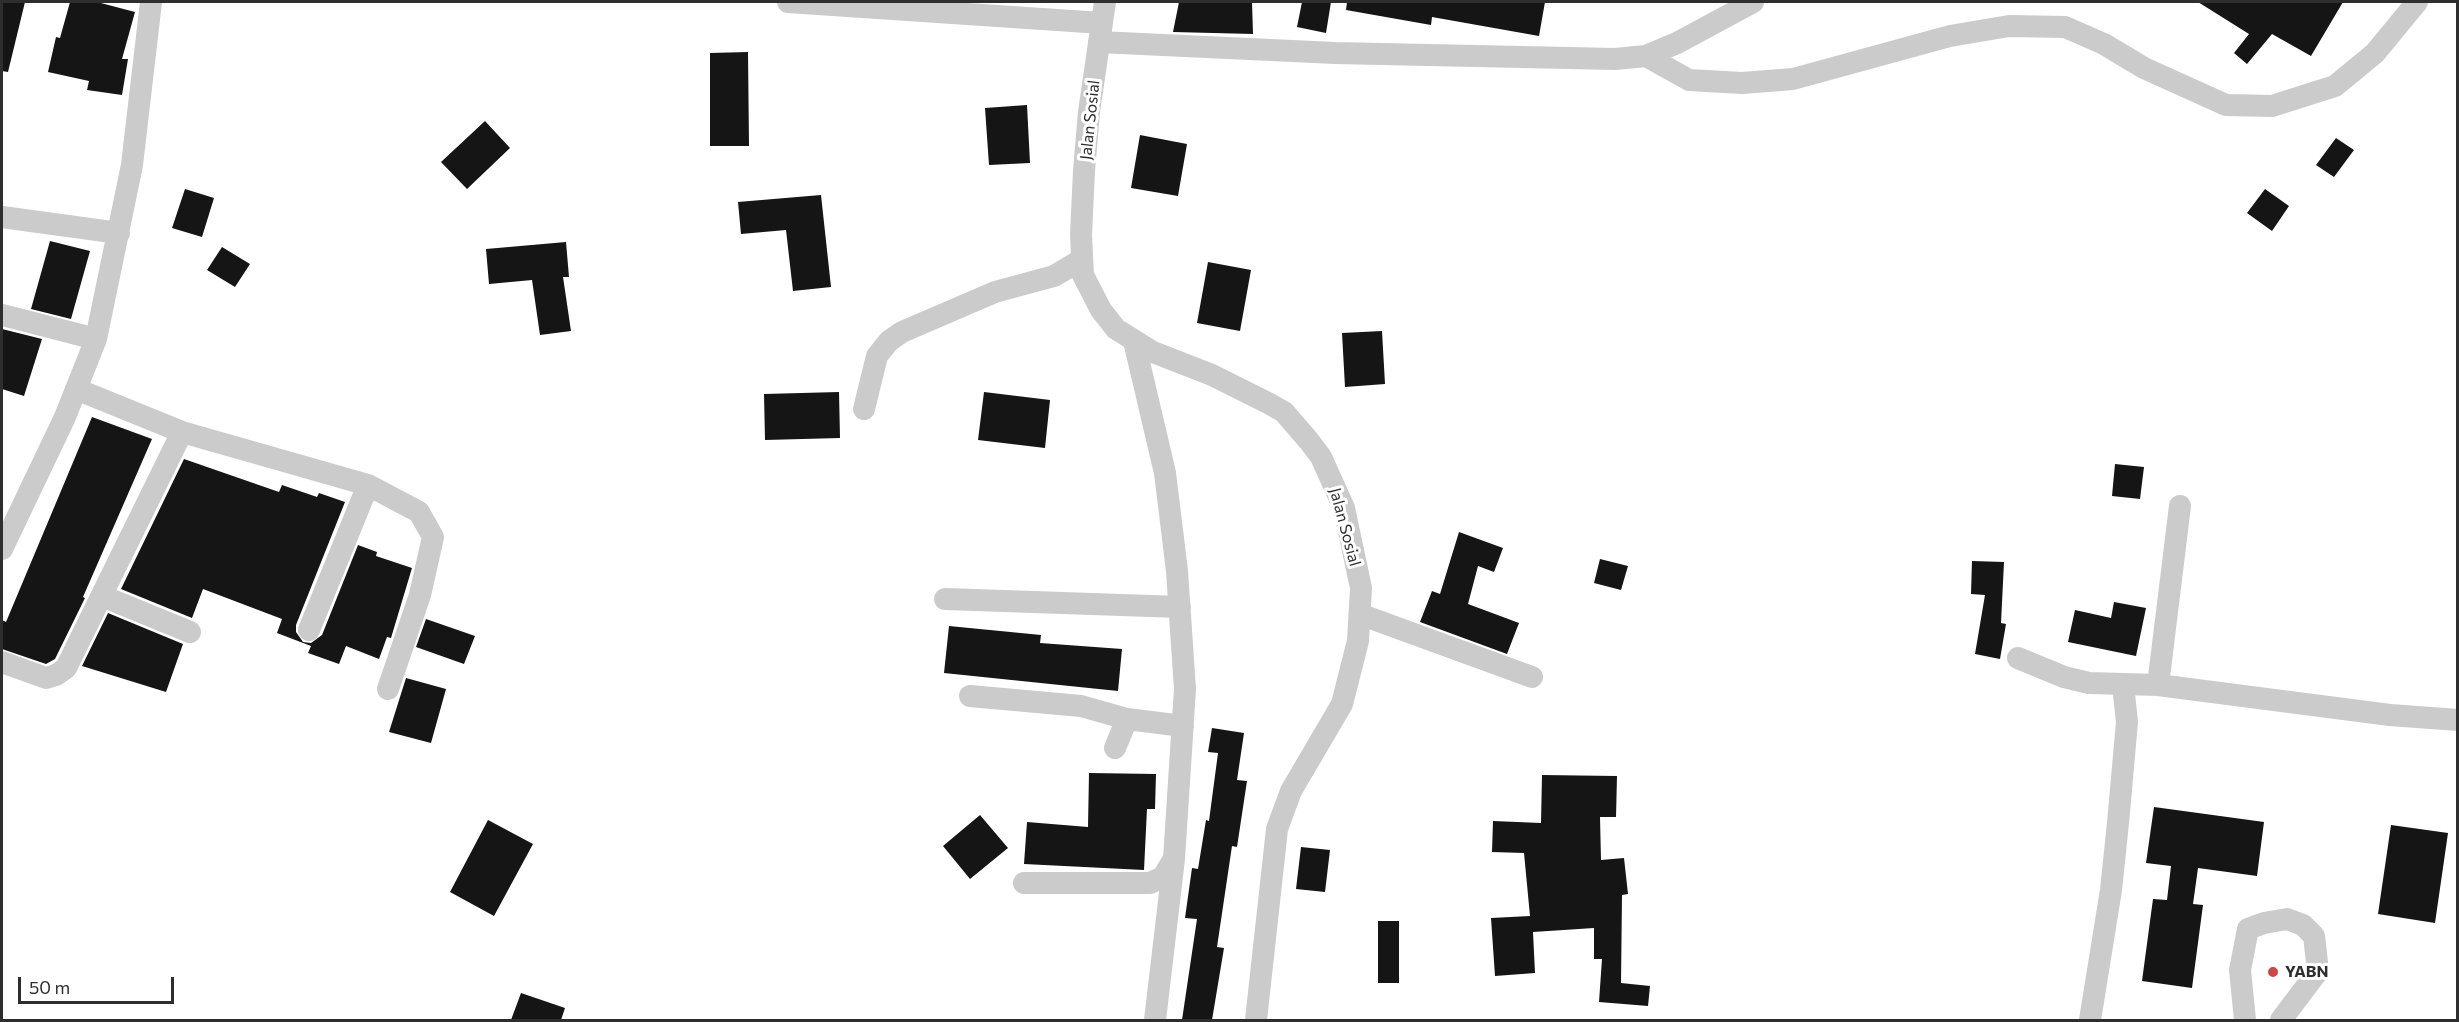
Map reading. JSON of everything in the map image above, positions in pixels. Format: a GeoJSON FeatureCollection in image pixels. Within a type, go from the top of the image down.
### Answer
{"type":"FeatureCollection","features":[{"type":"Feature","properties":{"kind":"street"},"geometry":{"type":"LineString","coordinates":[[2,549],[76,389],[96,339],[119,233],[139,122],[151,2]]}},
{"type":"Feature","properties":{"kind":"street"},"geometry":{"type":"LineString","coordinates":[[788,2],[1102,22],[1335,53],[1615,59],[1646,56],[1677,43],[1753,2]]}},
{"type":"Feature","properties":{"kind":"street"},"geometry":{"type":"LineString","coordinates":[[1646,56],[1689,80],[1742,83],[1793,79],[1950,36],[2009,26],[2065,27],[2104,44],[2144,68],[2226,105],[2272,106],[2335,86],[2374,53],[2416,2]]}},
{"type":"Feature","properties":{"kind":"street","name":"Jalan Sosial"},"geometry":{"type":"LineString","coordinates":[[1102,22],[1084,171],[1081,260],[1083,275],[1101,310],[1116,329],[1153,352],[1212,375],[1284,412],[1310,441],[1321,457],[1344,507],[1361,588],[1362,615],[1359,642],[1342,704],[1292,791],[1277,829],[1256,1020]]}},
{"type":"Feature","properties":{"kind":"street"},"geometry":{"type":"LineString","coordinates":[[2,217],[119,233]]}},
{"type":"Feature","properties":{"kind":"street"},"geometry":{"type":"LineString","coordinates":[[864,409],[877,356],[889,341],[902,332],[995,292],[1054,276],[1081,260]]}},
{"type":"Feature","properties":{"kind":"street"},"geometry":{"type":"LineString","coordinates":[[2,315],[96,339]]}},
{"type":"Feature","properties":{"kind":"street"},"geometry":{"type":"LineString","coordinates":[[1134,341],[1165,473],[1180,607],[1185,689],[1174,859],[1155,1020]]}},
{"type":"Feature","properties":{"kind":"street"},"geometry":{"type":"LineString","coordinates":[[76,389],[182,432],[368,485],[394,496],[419,512],[433,537],[420,595],[388,688]]}},
{"type":"Feature","properties":{"kind":"street"},"geometry":{"type":"LineString","coordinates":[[2,662],[46,678],[66,668],[182,432]]}},
{"type":"Feature","properties":{"kind":"street"},"geometry":{"type":"LineString","coordinates":[[309,630],[368,485]]}},
{"type":"Feature","properties":{"kind":"street"},"geometry":{"type":"LineString","coordinates":[[2158,685],[2180,506]]}},
{"type":"Feature","properties":{"kind":"street"},"geometry":{"type":"LineString","coordinates":[[102,596],[190,632]]}},
{"type":"Feature","properties":{"kind":"street"},"geometry":{"type":"LineString","coordinates":[[945,599],[1180,607]]}},
{"type":"Feature","properties":{"kind":"street"},"geometry":{"type":"LineString","coordinates":[[1362,615],[1532,677]]}},
{"type":"Feature","properties":{"kind":"street"},"geometry":{"type":"LineString","coordinates":[[2018,658],[2064,677],[2089,683],[2158,685],[2378,714],[2457,720]]}},
{"type":"Feature","properties":{"kind":"street"},"geometry":{"type":"LineString","coordinates":[[2090,1020],[2111,890],[2118,823],[2127,722],[2123,685]]}},
{"type":"Feature","properties":{"kind":"street"},"geometry":{"type":"LineString","coordinates":[[970,696],[1081,706],[1127,719],[1183,726]]}},
{"type":"Feature","properties":{"kind":"street"},"geometry":{"type":"LineString","coordinates":[[1115,748],[1127,719]]}},
{"type":"Feature","properties":{"kind":"street"},"geometry":{"type":"LineString","coordinates":[[1024,883],[1150,883],[1163,877],[1174,859]]}},
{"type":"Feature","properties":{"kind":"street"},"geometry":{"type":"LineString","coordinates":[[2245,1020],[2240,970],[2248,929],[2264,922],[2287,919],[2303,925],[2314,936],[2318,971],[2281,1020]]}},
{"type":"Feature","properties":{"kind":"building"},"geometry":{"type":"Polygon","coordinates":[[[2,2],[25,2],[8,72],[2,71],[2,2]]]}},
{"type":"Feature","properties":{"kind":"building"},"geometry":{"type":"Polygon","coordinates":[[[70,2],[97,2],[135,12],[122,59],[128,59],[122,95],[87,90],[89,81],[48,72],[56,37],[60,38],[70,2]]]}},
{"type":"Feature","properties":{"kind":"building"},"geometry":{"type":"Polygon","coordinates":[[[1179,2],[1252,2],[1253,34],[1173,32],[1179,2]]]}},
{"type":"Feature","properties":{"kind":"building"},"geometry":{"type":"Polygon","coordinates":[[[1302,2],[1331,2],[1326,33],[1297,27],[1302,2]]]}},
{"type":"Feature","properties":{"kind":"building"},"geometry":{"type":"Polygon","coordinates":[[[1347,2],[1545,2],[1539,36],[1432,17],[1431,25],[1346,10],[1347,2]]]}},
{"type":"Feature","properties":{"kind":"building"},"geometry":{"type":"Polygon","coordinates":[[[2198,2],[2343,2],[2311,56],[2272,34],[2247,64],[2234,53],[2249,34],[2198,2]]]}},
{"type":"Feature","properties":{"kind":"building"},"geometry":{"type":"Polygon","coordinates":[[[748,52],[749,146],[710,146],[710,53],[748,52]]]}},
{"type":"Feature","properties":{"kind":"building"},"geometry":{"type":"Polygon","coordinates":[[[1027,105],[1030,163],[989,165],[985,108],[1027,105]]]}},
{"type":"Feature","properties":{"kind":"building"},"geometry":{"type":"Polygon","coordinates":[[[485,121],[510,148],[467,189],[441,162],[485,121]]]}},
{"type":"Feature","properties":{"kind":"building"},"geometry":{"type":"Polygon","coordinates":[[[1140,135],[1187,144],[1178,196],[1131,188],[1140,135]]]}},
{"type":"Feature","properties":{"kind":"building"},"geometry":{"type":"Polygon","coordinates":[[[2336,138],[2354,150],[2334,177],[2316,165],[2336,138]]]}},
{"type":"Feature","properties":{"kind":"building"},"geometry":{"type":"Polygon","coordinates":[[[185,189],[214,198],[202,237],[172,228],[185,189]]]}},
{"type":"Feature","properties":{"kind":"building"},"geometry":{"type":"Polygon","coordinates":[[[2265,189],[2289,206],[2272,231],[2247,213],[2265,189]]]}},
{"type":"Feature","properties":{"kind":"building"},"geometry":{"type":"Polygon","coordinates":[[[821,195],[831,287],[793,291],[786,230],[741,234],[738,202],[821,195]]]}},
{"type":"Feature","properties":{"kind":"building"},"geometry":{"type":"Polygon","coordinates":[[[50,241],[90,251],[71,319],[31,309],[50,241]]]}},
{"type":"Feature","properties":{"kind":"building"},"geometry":{"type":"Polygon","coordinates":[[[566,242],[569,277],[563,277],[571,331],[540,335],[532,280],[489,284],[486,249],[566,242]]]}},
{"type":"Feature","properties":{"kind":"building"},"geometry":{"type":"Polygon","coordinates":[[[222,247],[250,264],[235,287],[207,270],[222,247]]]}},
{"type":"Feature","properties":{"kind":"building"},"geometry":{"type":"Polygon","coordinates":[[[1208,262],[1251,270],[1240,331],[1197,323],[1208,262]]]}},
{"type":"Feature","properties":{"kind":"building"},"geometry":{"type":"Polygon","coordinates":[[[2,329],[42,339],[24,396],[2,389],[2,329]]]}},
{"type":"Feature","properties":{"kind":"building"},"geometry":{"type":"Polygon","coordinates":[[[1382,331],[1385,384],[1345,387],[1342,333],[1382,331]]]}},
{"type":"Feature","properties":{"kind":"building"},"geometry":{"type":"Polygon","coordinates":[[[839,392],[840,438],[765,440],[764,394],[839,392]]]}},
{"type":"Feature","properties":{"kind":"building"},"geometry":{"type":"Polygon","coordinates":[[[984,392],[1050,400],[1045,448],[978,440],[984,392]]]}},
{"type":"Feature","properties":{"kind":"building"},"geometry":{"type":"Polygon","coordinates":[[[92,417],[152,439],[83,597],[85,598],[55,659],[46,664],[2,649],[2,620],[6,622],[92,417]]]}},
{"type":"Feature","properties":{"kind":"building"},"geometry":{"type":"Polygon","coordinates":[[[184,459],[279,492],[282,485],[317,497],[319,493],[345,502],[296,625],[296,632],[303,642],[311,643],[322,635],[358,545],[377,552],[376,556],[412,568],[391,638],[387,637],[379,659],[346,646],[339,664],[308,653],[311,646],[277,633],[282,619],[203,589],[192,618],[121,589],[184,459]]]}},
{"type":"Feature","properties":{"kind":"building"},"geometry":{"type":"Polygon","coordinates":[[[2115,464],[2144,467],[2140,499],[2112,496],[2115,464]]]}},
{"type":"Feature","properties":{"kind":"building"},"geometry":{"type":"Polygon","coordinates":[[[1459,532],[1503,548],[1494,572],[1478,566],[1468,604],[1519,623],[1507,654],[1420,622],[1432,591],[1440,594],[1459,532]]]}},
{"type":"Feature","properties":{"kind":"building"},"geometry":{"type":"Polygon","coordinates":[[[1600,559],[1628,566],[1621,590],[1594,583],[1600,559]]]}},
{"type":"Feature","properties":{"kind":"building"},"geometry":{"type":"Polygon","coordinates":[[[1972,561],[2004,562],[2001,623],[2006,624],[2000,659],[1975,654],[1985,595],[1971,594],[1972,561]]]}},
{"type":"Feature","properties":{"kind":"building"},"geometry":{"type":"Polygon","coordinates":[[[2114,602],[2146,608],[2136,656],[2068,642],[2075,610],[2111,618],[2114,602]]]}},
{"type":"Feature","properties":{"kind":"building"},"geometry":{"type":"Polygon","coordinates":[[[108,613],[183,644],[166,692],[82,666],[108,613]]]}},
{"type":"Feature","properties":{"kind":"building"},"geometry":{"type":"Polygon","coordinates":[[[426,619],[475,636],[464,664],[416,647],[426,619]]]}},
{"type":"Feature","properties":{"kind":"building"},"geometry":{"type":"Polygon","coordinates":[[[949,626],[1041,635],[1040,643],[1122,649],[1118,691],[944,673],[949,626]]]}},
{"type":"Feature","properties":{"kind":"building"},"geometry":{"type":"Polygon","coordinates":[[[406,678],[446,689],[431,743],[389,732],[406,678]]]}},
{"type":"Feature","properties":{"kind":"building"},"geometry":{"type":"Polygon","coordinates":[[[1212,728],[1244,733],[1237,780],[1247,781],[1237,847],[1232,846],[1217,947],[1224,948],[1212,1020],[1182,1020],[1197,919],[1185,918],[1192,868],[1198,869],[1206,820],[1209,821],[1218,753],[1208,752],[1212,728]]]}},
{"type":"Feature","properties":{"kind":"building"},"geometry":{"type":"Polygon","coordinates":[[[1089,773],[1156,774],[1155,809],[1147,809],[1144,870],[1024,864],[1027,822],[1088,827],[1089,773]]]}},
{"type":"Feature","properties":{"kind":"building"},"geometry":{"type":"Polygon","coordinates":[[[1542,775],[1617,776],[1616,817],[1600,817],[1601,860],[1624,858],[1628,894],[1622,895],[1621,983],[1650,986],[1648,1006],[1599,1002],[1602,959],[1594,959],[1594,928],[1533,932],[1535,973],[1495,976],[1491,918],[1530,916],[1524,853],[1492,852],[1493,821],[1541,823],[1542,775]]]}},
{"type":"Feature","properties":{"kind":"building"},"geometry":{"type":"Polygon","coordinates":[[[2154,807],[2264,822],[2257,876],[2198,868],[2193,904],[2203,905],[2192,988],[2142,981],[2153,899],[2167,900],[2171,866],[2146,863],[2154,807]]]}},
{"type":"Feature","properties":{"kind":"building"},"geometry":{"type":"Polygon","coordinates":[[[980,815],[1008,848],[970,879],[943,846],[980,815]]]}},
{"type":"Feature","properties":{"kind":"building"},"geometry":{"type":"Polygon","coordinates":[[[488,820],[533,844],[494,916],[450,892],[488,820]]]}},
{"type":"Feature","properties":{"kind":"building"},"geometry":{"type":"Polygon","coordinates":[[[2391,825],[2448,833],[2435,923],[2378,914],[2391,825]]]}},
{"type":"Feature","properties":{"kind":"building"},"geometry":{"type":"Polygon","coordinates":[[[1301,847],[1330,850],[1325,892],[1296,889],[1301,847]]]}},
{"type":"Feature","properties":{"kind":"building"},"geometry":{"type":"Polygon","coordinates":[[[1378,921],[1399,921],[1399,983],[1378,983],[1378,921]]]}},
{"type":"Feature","properties":{"kind":"building"},"geometry":{"type":"Polygon","coordinates":[[[521,993],[565,1008],[561,1020],[511,1020],[521,993]]]}},
{"type":"Feature","properties":{"kind":"place","name":"YABN"},"geometry":{"type":"Point","coordinates":[2273,972]}}]}
